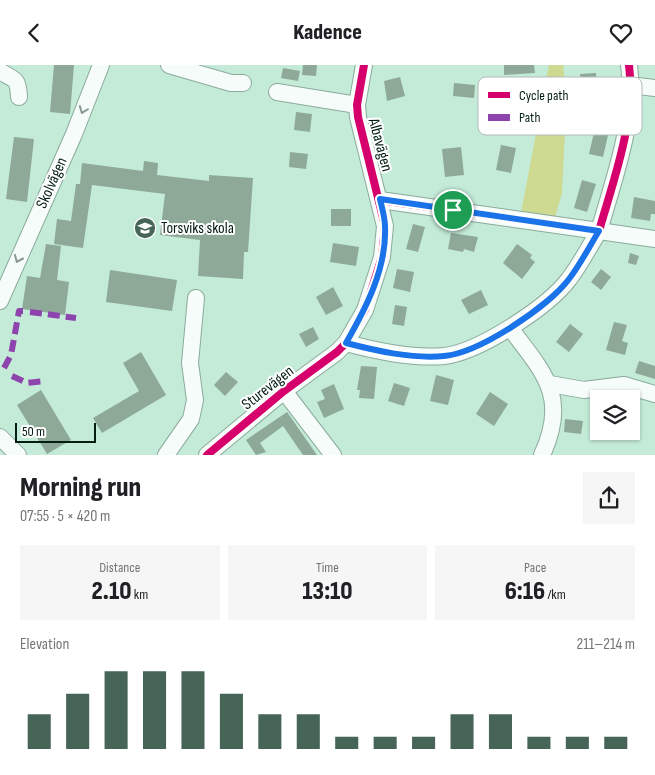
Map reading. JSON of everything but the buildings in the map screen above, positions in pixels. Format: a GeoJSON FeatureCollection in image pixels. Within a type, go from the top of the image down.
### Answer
{"type":"FeatureCollection","features":[{"type":"Feature","properties":{"kind":"street","name":"Skolvägen"},"geometry":{"type":"LineString","coordinates":[[0,301],[74,134],[101,65]]}},
{"type":"Feature","properties":{"kind":"street"},"geometry":{"type":"LineString","coordinates":[[170,65],[231,83],[242,83]]}},
{"type":"Feature","properties":{"kind":"street","name":"Albavägen"},"geometry":{"type":"LineString","coordinates":[[346,343],[365,310],[382,257],[385,226],[380,199],[358,117],[357,105],[364,65]]}},
{"type":"Feature","properties":{"kind":"street"},"geometry":{"type":"LineString","coordinates":[[0,71],[15,78],[19,97]]}},
{"type":"Feature","properties":{"kind":"street"},"geometry":{"type":"LineString","coordinates":[[642,86],[655,88]]}},
{"type":"Feature","properties":{"kind":"street"},"geometry":{"type":"LineString","coordinates":[[277,92],[357,105]]}},
{"type":"Feature","properties":{"kind":"street"},"geometry":{"type":"LineString","coordinates":[[346,343],[375,350],[443,356],[462,352],[510,328],[569,280],[599,231],[624,135]]}},
{"type":"Feature","properties":{"kind":"street"},"geometry":{"type":"LineString","coordinates":[[380,199],[655,239]]}},
{"type":"Feature","properties":{"kind":"street"},"geometry":{"type":"LineString","coordinates":[[166,455],[190,419],[195,400],[190,363],[196,298]]}},
{"type":"Feature","properties":{"kind":"street"},"geometry":{"type":"LineString","coordinates":[[510,328],[550,384],[553,422],[549,439],[542,455]]}},
{"type":"Feature","properties":{"kind":"street","name":"Sturevägen"},"geometry":{"type":"LineString","coordinates":[[216,452],[284,391],[337,352],[346,343]]}},
{"type":"Feature","properties":{"kind":"street"},"geometry":{"type":"LineString","coordinates":[[550,384],[584,390],[624,385],[655,394]]}},
{"type":"Feature","properties":{"kind":"street","name":"Sturevägen"},"geometry":{"type":"LineString","coordinates":[[284,391],[333,455]]}},
{"type":"Feature","properties":{"kind":"street"},"geometry":{"type":"LineString","coordinates":[[0,437],[18,455]]}},
{"type":"Feature","properties":{"kind":"green space"},"geometry":{"type":"Polygon","coordinates":[[[549,65],[563,65],[565,77],[547,77],[549,65]]]}},
{"type":"Feature","properties":{"kind":"green space"},"geometry":{"type":"Polygon","coordinates":[[[536,135],[565,135],[562,193],[554,221],[521,213],[536,135]]]}},
{"type":"Feature","properties":{"kind":"marked path"},"geometry":{"type":"LineString","coordinates":[[4,368],[11,355],[19,311],[23,311]]}},
{"type":"Feature","properties":{"kind":"marked path"},"geometry":{"type":"LineString","coordinates":[[30,312],[76,318]]}},
{"type":"Feature","properties":{"kind":"marked path"},"geometry":{"type":"LineString","coordinates":[[12,376],[27,383],[46,381]]}},
{"type":"Feature","properties":{"kind":"cycle path"},"geometry":{"type":"LineString","coordinates":[[207,455],[284,391],[337,352],[346,343],[365,310],[382,257],[385,226],[358,117],[357,105],[364,65]]}},
{"type":"Feature","properties":{"kind":"cycle path"},"geometry":{"type":"LineString","coordinates":[[629,65],[630,77]]}},
{"type":"Feature","properties":{"kind":"cycle path"},"geometry":{"type":"LineString","coordinates":[[380,200],[599,231],[625,135]]}},
{"type":"Feature","properties":{"kind":"place","name":"Torsviks skola"},"geometry":{"type":"Point","coordinates":[145,228]}},
{"type":"Feature","properties":{"kind":"route"},"geometry":{"type":"LineString","coordinates":[[380,199],[453,210],[599,231],[569,280],[554,294],[510,328],[462,352],[443,356],[410,354],[375,350],[346,343],[365,310],[382,257],[385,226],[380,199]]}}]}
